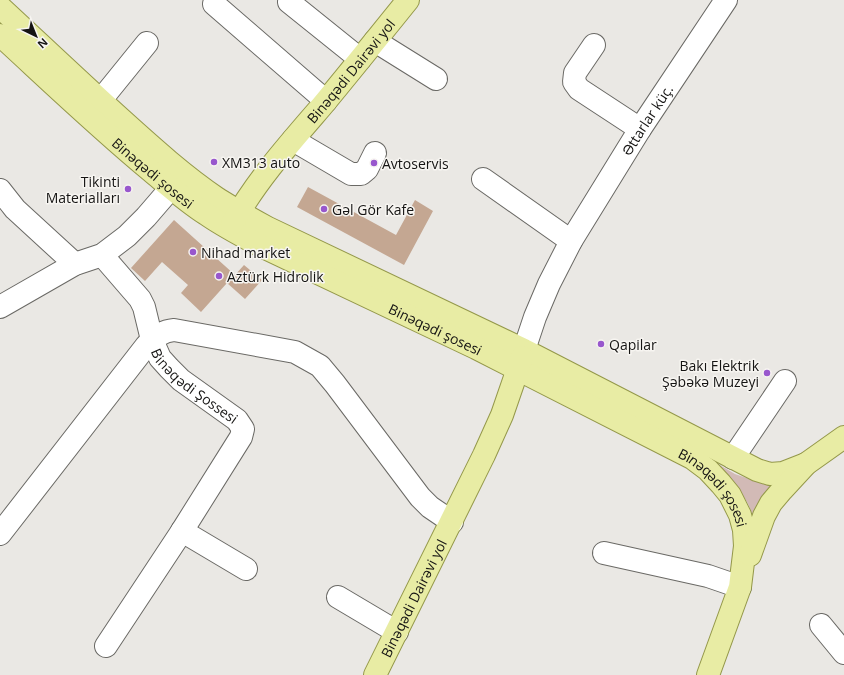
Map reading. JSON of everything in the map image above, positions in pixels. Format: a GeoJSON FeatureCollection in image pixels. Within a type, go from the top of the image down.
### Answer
{"type":"FeatureCollection","features":[{"type":"Feature","properties":{"kind":"main road","name":"Binəqədi Dairəvi yol"},"geometry":{"type":"LineString","coordinates":[[234,221],[267,172],[408,0]]}},
{"type":"Feature","properties":{"kind":"main road","name":"Binəqədi şosesi"},"geometry":{"type":"LineString","coordinates":[[0,7],[100,101],[144,140],[217,198],[234,221],[259,245],[469,345],[521,360],[757,470],[770,474],[783,473],[806,464]]}},
{"type":"Feature","properties":{"kind":"main road","name":"Binəqədi şosesi"},"geometry":{"type":"LineString","coordinates":[[0,35],[87,116],[171,188],[201,210],[234,221]]}},
{"type":"Feature","properties":{"kind":"main road","name":"Binəqədi Dairəvi yol"},"geometry":{"type":"LineString","coordinates":[[375,675],[484,455],[499,421],[521,360]]}},
{"type":"Feature","properties":{"kind":"main road","name":"Binəqədi şosesi"},"geometry":{"type":"LineString","coordinates":[[521,360],[692,458],[708,470],[730,495],[740,515],[746,546],[740,587],[708,675]]}},
{"type":"Feature","properties":{"kind":"main road"},"geometry":{"type":"LineString","coordinates":[[740,587],[757,534],[771,503],[806,464],[844,437]]}},
{"type":"Feature","properties":{"kind":"street","name":"Əttarlar küç."},"geometry":{"type":"LineString","coordinates":[[521,360],[535,317],[549,284],[571,240],[640,129],[726,0]]}},
{"type":"Feature","properties":{"kind":"street"},"geometry":{"type":"LineString","coordinates":[[289,2],[360,59]]}},
{"type":"Feature","properties":{"kind":"street"},"geometry":{"type":"LineString","coordinates":[[214,4],[326,101]]}},
{"type":"Feature","properties":{"kind":"street"},"geometry":{"type":"LineString","coordinates":[[374,41],[436,79]]}},
{"type":"Feature","properties":{"kind":"street"},"geometry":{"type":"LineString","coordinates":[[100,101],[147,43]]}},
{"type":"Feature","properties":{"kind":"street"},"geometry":{"type":"LineString","coordinates":[[594,45],[575,74],[574,82],[579,89],[640,129]]}},
{"type":"Feature","properties":{"kind":"street"},"geometry":{"type":"LineString","coordinates":[[293,140],[351,174],[360,174],[367,169],[375,153]]}},
{"type":"Feature","properties":{"kind":"street"},"geometry":{"type":"LineString","coordinates":[[483,178],[571,240]]}},
{"type":"Feature","properties":{"kind":"street"},"geometry":{"type":"LineString","coordinates":[[0,307],[75,264],[102,255],[127,236],[171,188]]}},
{"type":"Feature","properties":{"kind":"street"},"geometry":{"type":"LineString","coordinates":[[0,190],[16,209],[75,264]]}},
{"type":"Feature","properties":{"kind":"street","name":"Binəqədi Şossesi"},"geometry":{"type":"LineString","coordinates":[[102,255],[140,299],[144,307],[152,340],[160,358],[181,380],[237,420],[243,429],[241,437],[182,531],[106,646]]}},
{"type":"Feature","properties":{"kind":"street"},"geometry":{"type":"LineString","coordinates":[[152,340],[166,331],[174,330],[295,352],[320,366],[420,497],[430,507],[452,522]]}},
{"type":"Feature","properties":{"kind":"street","name":"Binəqədi Şossesi"},"geometry":{"type":"LineString","coordinates":[[0,534],[139,354],[152,340]]}},
{"type":"Feature","properties":{"kind":"street"},"geometry":{"type":"LineString","coordinates":[[733,458],[785,381]]}},
{"type":"Feature","properties":{"kind":"street"},"geometry":{"type":"LineString","coordinates":[[182,531],[246,569]]}},
{"type":"Feature","properties":{"kind":"street"},"geometry":{"type":"LineString","coordinates":[[604,553],[708,576],[740,587]]}},
{"type":"Feature","properties":{"kind":"street"},"geometry":{"type":"LineString","coordinates":[[338,597],[397,632]]}},
{"type":"Feature","properties":{"kind":"street"},"geometry":{"type":"LineString","coordinates":[[821,625],[844,653]]}},
{"type":"Feature","properties":{"kind":"shaded area"},"geometry":{"type":"Polygon","coordinates":[[[699,453],[735,474],[758,482],[776,483],[754,523],[748,505],[737,488],[699,453]]]}},
{"type":"Feature","properties":{"kind":"building"},"geometry":{"type":"Polygon","coordinates":[[[308,187],[396,235],[415,200],[433,211],[404,265],[297,207],[308,187]]]}},
{"type":"Feature","properties":{"kind":"building"},"geometry":{"type":"Polygon","coordinates":[[[174,220],[235,275],[244,265],[262,280],[245,299],[227,283],[201,312],[181,293],[188,285],[162,262],[145,281],[131,268],[174,220]]]}},
{"type":"Feature","properties":{"kind":"place","name":"XM313 auto"},"geometry":{"type":"Point","coordinates":[214,162]}},
{"type":"Feature","properties":{"kind":"place","name":"Avtoservis"},"geometry":{"type":"Point","coordinates":[374,163]}},
{"type":"Feature","properties":{"kind":"place","name":"Tikinti Materialları"},"geometry":{"type":"Point","coordinates":[128,189]}},
{"type":"Feature","properties":{"kind":"place","name":"Gəl Gör Kafe"},"geometry":{"type":"Point","coordinates":[324,209]}},
{"type":"Feature","properties":{"kind":"place","name":"Nihad market"},"geometry":{"type":"Point","coordinates":[193,252]}},
{"type":"Feature","properties":{"kind":"place","name":"Aztürk Hidrolik"},"geometry":{"type":"Point","coordinates":[219,276]}},
{"type":"Feature","properties":{"kind":"place","name":"Qapilar"},"geometry":{"type":"Point","coordinates":[601,344]}},
{"type":"Feature","properties":{"kind":"place","name":"Bakı Elektrik Şəbəkə Muzeyi"},"geometry":{"type":"Point","coordinates":[767,373]}}]}
